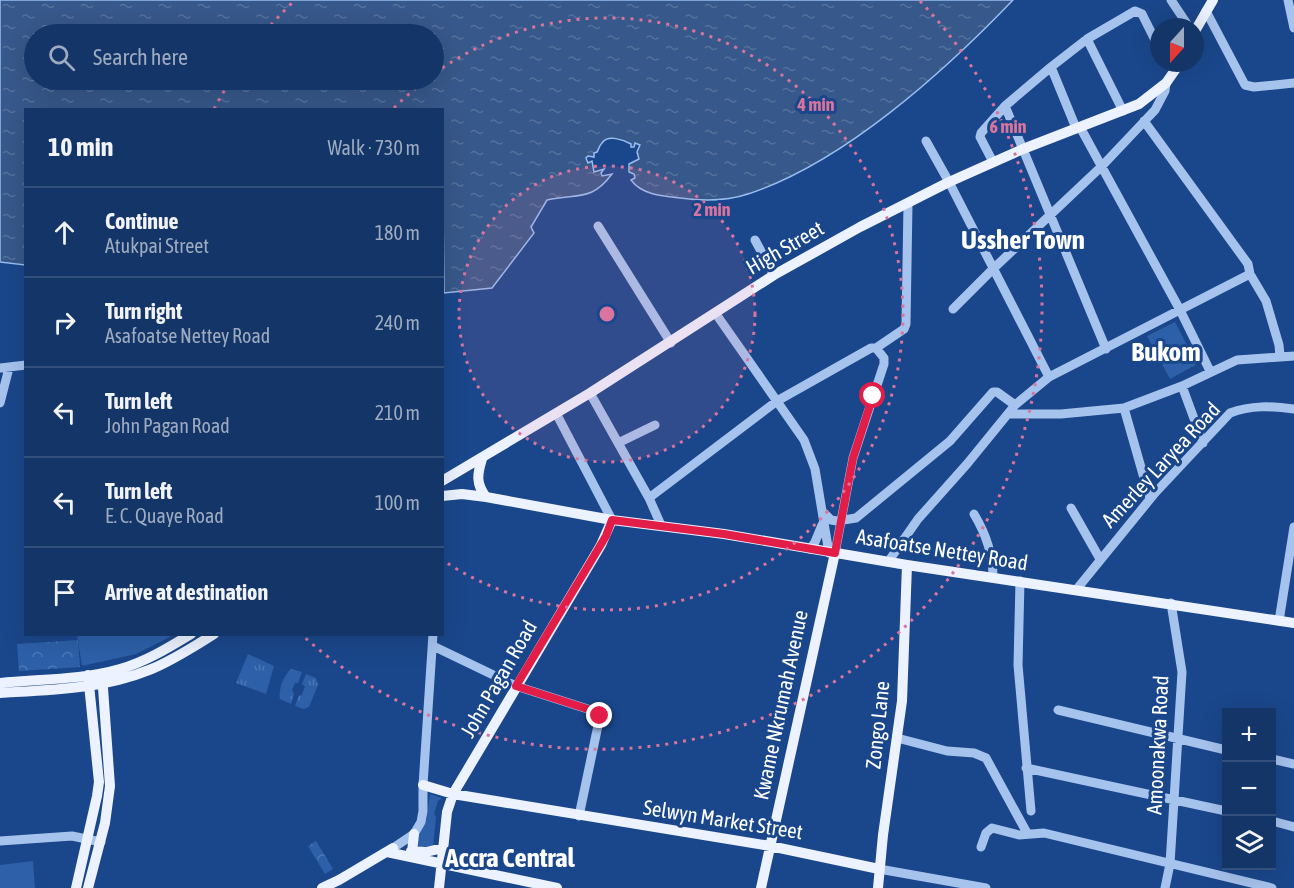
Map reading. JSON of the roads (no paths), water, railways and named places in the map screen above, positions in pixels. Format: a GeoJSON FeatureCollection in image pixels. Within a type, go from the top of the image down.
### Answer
{"type":"FeatureCollection","features":[{"type":"Feature","properties":{"kind":"main road"},"geometry":{"type":"LineString","coordinates":[[1201,18],[1213,0]]}},
{"type":"Feature","properties":{"kind":"main road","name":"High Street"},"geometry":{"type":"LineString","coordinates":[[444,480],[671,343],[774,275],[860,227],[993,162],[1139,104],[1166,83],[1174,73]]}},
{"type":"Feature","properties":{"kind":"main road"},"geometry":{"type":"LineString","coordinates":[[482,459],[477,477],[478,484],[486,497]]}},
{"type":"Feature","properties":{"kind":"main road","name":"Asafoatse Nettey Road"},"geometry":{"type":"LineString","coordinates":[[444,499],[462,494],[486,497],[612,520],[661,525],[907,566],[1171,603],[1294,623]]}},
{"type":"Feature","properties":{"kind":"main road","name":"John Pagan Road"},"geometry":{"type":"LineString","coordinates":[[439,888],[447,812],[453,794],[606,536],[612,520]]}},
{"type":"Feature","properties":{"kind":"main road","name":"Kwame Nkrumah Avenue"},"geometry":{"type":"LineString","coordinates":[[761,888],[832,553]]}},
{"type":"Feature","properties":{"kind":"main road","name":"Zongo Lane"},"geometry":{"type":"LineString","coordinates":[[878,888],[902,700],[907,566]]}},
{"type":"Feature","properties":{"kind":"main road"},"geometry":{"type":"LineString","coordinates":[[103,679],[187,636]]}},
{"type":"Feature","properties":{"kind":"main road"},"geometry":{"type":"LineString","coordinates":[[0,693],[103,679],[148,670],[211,636]]}},
{"type":"Feature","properties":{"kind":"main road"},"geometry":{"type":"LineString","coordinates":[[88,888],[100,842],[110,786],[103,679]]}},
{"type":"Feature","properties":{"kind":"main road"},"geometry":{"type":"LineString","coordinates":[[0,683],[89,681]]}},
{"type":"Feature","properties":{"kind":"main road"},"geometry":{"type":"LineString","coordinates":[[76,888],[98,796],[99,782],[89,681]]}},
{"type":"Feature","properties":{"kind":"main road","name":"Selwyn Market Street"},"geometry":{"type":"LineString","coordinates":[[423,785],[453,794],[770,846],[879,870]]}},
{"type":"Feature","properties":{"kind":"main road"},"geometry":{"type":"LineString","coordinates":[[412,852],[414,834]]}},
{"type":"Feature","properties":{"kind":"main road"},"geometry":{"type":"LineString","coordinates":[[322,888],[390,850],[426,852],[443,848]]}},
{"type":"Feature","properties":{"kind":"main road"},"geometry":{"type":"LineString","coordinates":[[390,850],[442,864],[557,888]]}},
{"type":"Feature","properties":{"kind":"street"},"geometry":{"type":"LineString","coordinates":[[1171,0],[1186,18]]}},
{"type":"Feature","properties":{"kind":"street"},"geometry":{"type":"LineString","coordinates":[[1288,0],[1294,28]]}},
{"type":"Feature","properties":{"kind":"street"},"geometry":{"type":"LineString","coordinates":[[993,162],[980,135],[1005,106],[1087,39],[1135,11],[1142,14],[1150,28]]}},
{"type":"Feature","properties":{"kind":"street"},"geometry":{"type":"LineString","coordinates":[[1206,11],[1245,85],[1254,87],[1294,83]]}},
{"type":"Feature","properties":{"kind":"street"},"geometry":{"type":"LineString","coordinates":[[1087,39],[1123,111]]}},
{"type":"Feature","properties":{"kind":"street"},"geometry":{"type":"LineString","coordinates":[[1051,67],[1078,127],[1102,166],[1180,310],[1210,371]]}},
{"type":"Feature","properties":{"kind":"street"},"geometry":{"type":"LineString","coordinates":[[953,309],[1102,166],[1155,110],[1165,92],[1166,83]]}},
{"type":"Feature","properties":{"kind":"street"},"geometry":{"type":"LineString","coordinates":[[1005,106],[1106,349]]}},
{"type":"Feature","properties":{"kind":"street"},"geometry":{"type":"LineString","coordinates":[[1144,121],[1248,264],[1250,274],[1266,301],[1280,356]]}},
{"type":"Feature","properties":{"kind":"street"},"geometry":{"type":"LineString","coordinates":[[926,141],[1049,377]]}},
{"type":"Feature","properties":{"kind":"street"},"geometry":{"type":"LineString","coordinates":[[650,498],[777,400],[871,348],[876,348],[906,327],[908,204]]}},
{"type":"Feature","properties":{"kind":"street"},"geometry":{"type":"LineString","coordinates":[[598,225],[671,343]]}},
{"type":"Feature","properties":{"kind":"street"},"geometry":{"type":"LineString","coordinates":[[755,240],[774,275]]}},
{"type":"Feature","properties":{"kind":"street"},"geometry":{"type":"LineString","coordinates":[[888,562],[918,519],[1015,405],[1049,377],[1250,274]]}},
{"type":"Feature","properties":{"kind":"street"},"geometry":{"type":"LineString","coordinates":[[716,314],[804,440],[815,469],[823,518],[832,553]]}},
{"type":"Feature","properties":{"kind":"street"},"geometry":{"type":"LineString","coordinates":[[832,553],[841,521],[853,458],[884,364],[884,358],[876,348]]}},
{"type":"Feature","properties":{"kind":"street"},"geometry":{"type":"LineString","coordinates":[[1008,414],[1061,414],[1124,408],[1182,386],[1237,360],[1294,356]]}},
{"type":"Feature","properties":{"kind":"street"},"geometry":{"type":"LineString","coordinates":[[0,404],[5,368],[24,365]]}},
{"type":"Feature","properties":{"kind":"street"},"geometry":{"type":"LineString","coordinates":[[1182,386],[1203,443]]}},
{"type":"Feature","properties":{"kind":"street"},"geometry":{"type":"LineString","coordinates":[[823,518],[841,521],[856,518],[950,441],[995,391],[1015,405]]}},
{"type":"Feature","properties":{"kind":"street"},"geometry":{"type":"LineString","coordinates":[[590,393],[650,498],[661,525]]}},
{"type":"Feature","properties":{"kind":"street","name":"Amerley Laryea Road"},"geometry":{"type":"LineString","coordinates":[[1076,590],[1150,499],[1230,413],[1256,406],[1294,409]]}},
{"type":"Feature","properties":{"kind":"street"},"geometry":{"type":"LineString","coordinates":[[1124,408],[1150,499]]}},
{"type":"Feature","properties":{"kind":"street"},"geometry":{"type":"LineString","coordinates":[[556,413],[612,520]]}},
{"type":"Feature","properties":{"kind":"street"},"geometry":{"type":"LineString","coordinates":[[618,443],[655,425]]}},
{"type":"Feature","properties":{"kind":"street"},"geometry":{"type":"LineString","coordinates":[[1071,508],[1100,559]]}},
{"type":"Feature","properties":{"kind":"street"},"geometry":{"type":"LineString","coordinates":[[974,514],[991,552],[993,577]]}},
{"type":"Feature","properties":{"kind":"street"},"geometry":{"type":"LineString","coordinates":[[810,549],[815,542],[823,518]]}},
{"type":"Feature","properties":{"kind":"street"},"geometry":{"type":"LineString","coordinates":[[1279,621],[1294,527]]}},
{"type":"Feature","properties":{"kind":"street"},"geometry":{"type":"LineString","coordinates":[[1020,581],[1018,640],[1031,811]]}},
{"type":"Feature","properties":{"kind":"street","name":"Amoonakwa Road"},"geometry":{"type":"LineString","coordinates":[[1166,888],[1170,864],[1182,672],[1171,603]]}},
{"type":"Feature","properties":{"kind":"street"},"geometry":{"type":"LineString","coordinates":[[390,850],[414,834],[421,822],[433,636]]}},
{"type":"Feature","properties":{"kind":"street"},"geometry":{"type":"LineString","coordinates":[[433,646],[516,686],[599,714],[579,816]]}},
{"type":"Feature","properties":{"kind":"street"},"geometry":{"type":"LineString","coordinates":[[1058,710],[1222,749]]}},
{"type":"Feature","properties":{"kind":"street"},"geometry":{"type":"LineString","coordinates":[[897,738],[947,751],[974,753],[986,758],[1028,833]]}},
{"type":"Feature","properties":{"kind":"street"},"geometry":{"type":"LineString","coordinates":[[1276,760],[1294,764]]}},
{"type":"Feature","properties":{"kind":"street"},"geometry":{"type":"LineString","coordinates":[[1026,768],[1222,810]]}},
{"type":"Feature","properties":{"kind":"street"},"geometry":{"type":"LineString","coordinates":[[1276,822],[1294,826]]}},
{"type":"Feature","properties":{"kind":"street"},"geometry":{"type":"LineString","coordinates":[[981,847],[986,833],[992,828],[1019,835],[1044,833],[1272,888]]}},
{"type":"Feature","properties":{"kind":"street"},"geometry":{"type":"LineString","coordinates":[[0,841],[72,836],[100,842]]}},
{"type":"Feature","properties":{"kind":"street","name":"Selwyn Market Street"},"geometry":{"type":"LineString","coordinates":[[879,870],[986,888]]}},
{"type":"Feature","properties":{"kind":"water"},"geometry":{"type":"Polygon","coordinates":[[[0,0],[1013,0],[924,85],[855,138],[820,161],[784,180],[748,194],[706,200],[647,192],[631,180],[635,178],[634,174],[629,172],[629,164],[639,159],[637,152],[640,145],[635,143],[634,147],[631,147],[631,144],[620,140],[612,138],[605,140],[594,153],[594,157],[586,158],[588,163],[592,161],[594,172],[604,169],[602,176],[612,174],[590,193],[547,200],[531,227],[534,233],[492,288],[444,293],[444,108],[24,108],[24,265],[0,262],[0,0]]]}},
{"type":"Feature","properties":{"kind":"district","name":"Ussher Town"},"geometry":{"type":"Point","coordinates":[1023,240]}},
{"type":"Feature","properties":{"kind":"district","name":"Bukom"},"geometry":{"type":"Point","coordinates":[1166,352]}},
{"type":"Feature","properties":{"kind":"district","name":"Accra Central"},"geometry":{"type":"Point","coordinates":[510,858]}}]}
